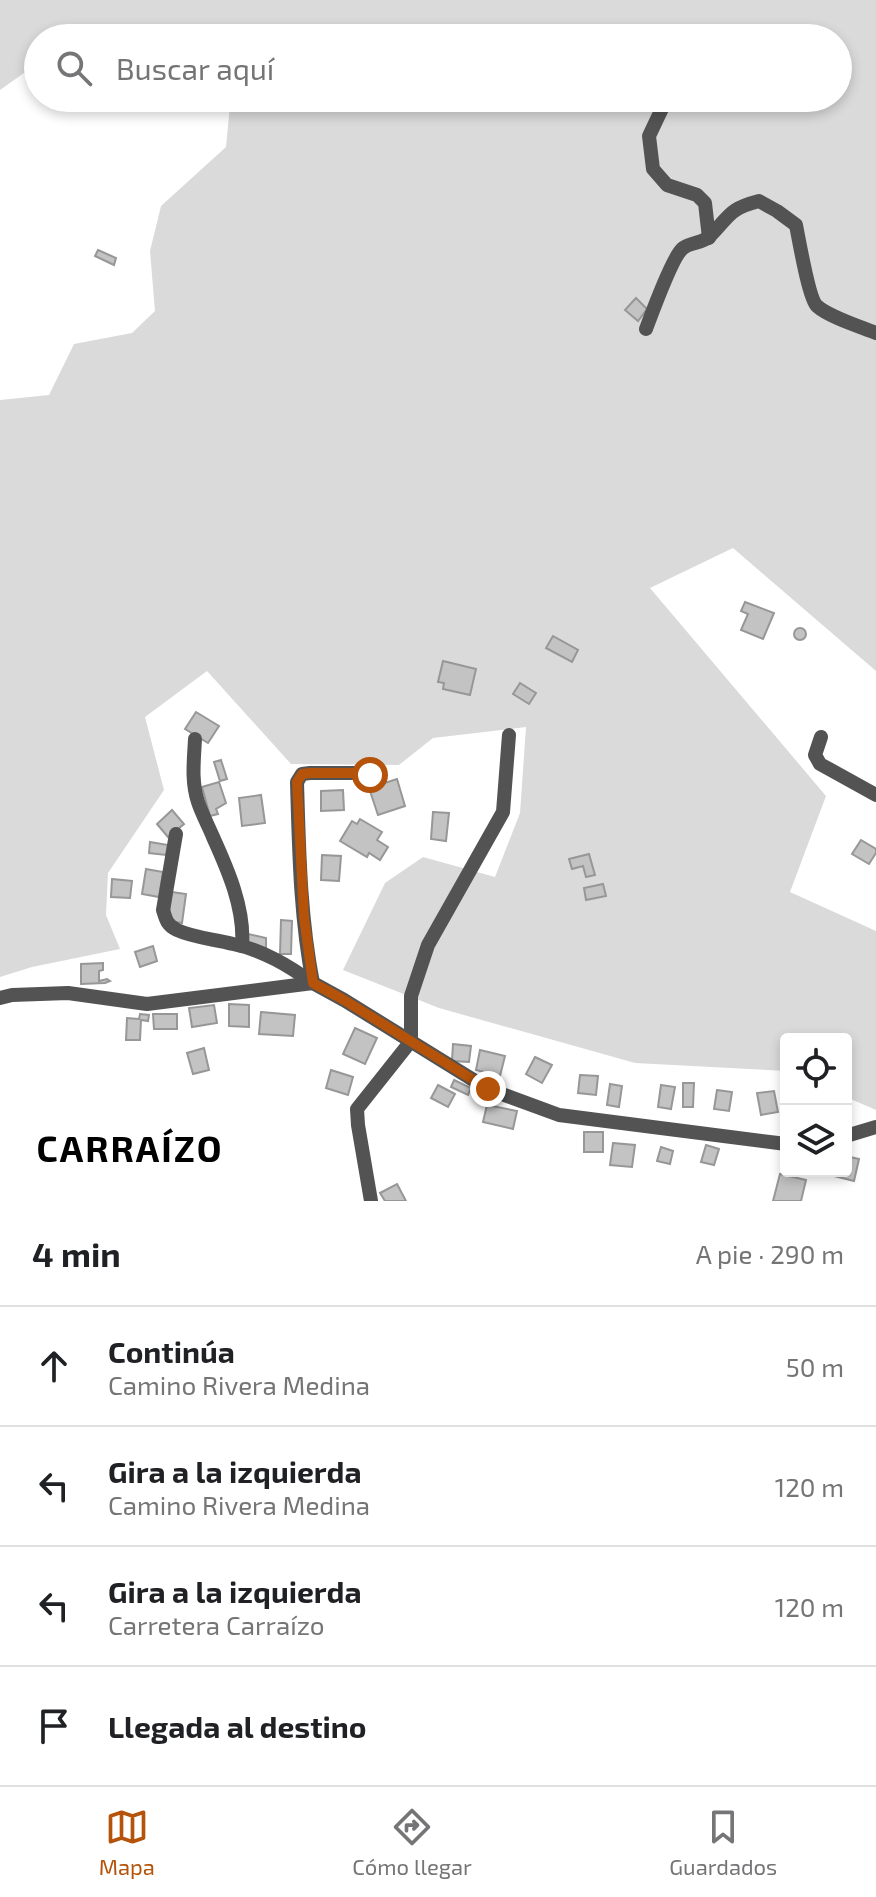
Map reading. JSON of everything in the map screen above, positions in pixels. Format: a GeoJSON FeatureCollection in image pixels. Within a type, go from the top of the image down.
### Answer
{"type":"FeatureCollection","features":[{"type":"Feature","properties":{"kind":"street"},"geometry":{"type":"LineString","coordinates":[[660,112],[649,136],[653,169],[667,185],[697,195],[705,203],[709,238]]}},
{"type":"Feature","properties":{"kind":"street"},"geometry":{"type":"LineString","coordinates":[[646,329],[683,247],[709,238],[729,213],[759,201],[796,225],[815,305],[876,333]]}},
{"type":"Feature","properties":{"kind":"street"},"geometry":{"type":"LineString","coordinates":[[371,1201],[357,1109],[411,1041],[411,996],[428,945],[503,812],[509,735]]}},
{"type":"Feature","properties":{"kind":"street"},"geometry":{"type":"LineString","coordinates":[[821,737],[815,755],[820,764],[876,795]]}},
{"type":"Feature","properties":{"kind":"street"},"geometry":{"type":"LineString","coordinates":[[195,739],[195,792],[232,883],[243,931],[242,946]]}},
{"type":"Feature","properties":{"kind":"street"},"geometry":{"type":"LineString","coordinates":[[313,983],[303,905],[297,782],[302,774],[310,773],[363,773],[376,780]]}},
{"type":"Feature","properties":{"kind":"street"},"geometry":{"type":"LineString","coordinates":[[176,834],[163,910],[166,922],[174,929],[242,946],[287,965],[488,1089],[559,1115],[780,1143]]}},
{"type":"Feature","properties":{"kind":"street"},"geometry":{"type":"LineString","coordinates":[[0,998],[68,993],[147,1004],[313,983]]}},
{"type":"Feature","properties":{"kind":"street"},"geometry":{"type":"LineString","coordinates":[[852,1134],[876,1127]]}},
{"type":"Feature","properties":{"kind":"shaded area"},"geometry":{"type":"Polygon","coordinates":[[[0,0],[876,0],[876,671],[733,548],[650,588],[826,796],[790,892],[876,931],[876,1110],[852,1100],[852,1033],[780,1033],[780,1071],[635,1063],[439,1008],[343,970],[385,883],[423,857],[495,877],[520,813],[526,727],[433,738],[399,765],[291,764],[207,671],[145,717],[164,790],[108,873],[106,915],[120,949],[32,967],[0,977],[0,400],[49,395],[74,344],[132,333],[155,311],[150,251],[161,206],[226,147],[229,112],[852,112],[852,24],[24,24],[24,73],[0,90],[0,0]]]}},
{"type":"Feature","properties":{"kind":"building"},"geometry":{"type":"Polygon","coordinates":[[[98,250],[116,258],[114,265],[95,256],[98,250]]]}},
{"type":"Feature","properties":{"kind":"building"},"geometry":{"type":"Polygon","coordinates":[[[636,298],[647,309],[638,321],[625,310],[636,298]]]}},
{"type":"Feature","properties":{"kind":"building"},"geometry":{"type":"Polygon","coordinates":[[[745,602],[774,613],[763,639],[741,630],[748,614],[741,611],[745,602]]]}},
{"type":"Feature","properties":{"kind":"building"},"geometry":{"type":"Polygon","coordinates":[[[800,628],[806,634],[800,640],[794,634],[800,628]]]}},
{"type":"Feature","properties":{"kind":"building"},"geometry":{"type":"Polygon","coordinates":[[[553,636],[578,650],[572,662],[546,648],[553,636]]]}},
{"type":"Feature","properties":{"kind":"building"},"geometry":{"type":"Polygon","coordinates":[[[443,661],[476,669],[470,695],[443,689],[444,683],[438,682],[443,661]]]}},
{"type":"Feature","properties":{"kind":"building"},"geometry":{"type":"Polygon","coordinates":[[[520,683],[536,693],[529,704],[513,694],[520,683]]]}},
{"type":"Feature","properties":{"kind":"building"},"geometry":{"type":"Polygon","coordinates":[[[196,712],[219,726],[208,743],[185,729],[196,712]]]}},
{"type":"Feature","properties":{"kind":"building"},"geometry":{"type":"Polygon","coordinates":[[[221,760],[227,779],[220,781],[214,762],[221,760]]]}},
{"type":"Feature","properties":{"kind":"building"},"geometry":{"type":"Polygon","coordinates":[[[397,779],[405,806],[378,815],[369,788],[397,779]]]}},
{"type":"Feature","properties":{"kind":"building"},"geometry":{"type":"Polygon","coordinates":[[[219,782],[226,803],[216,809],[218,814],[210,816],[202,787],[219,782]]]}},
{"type":"Feature","properties":{"kind":"building"},"geometry":{"type":"Polygon","coordinates":[[[343,790],[344,810],[321,811],[321,791],[343,790]]]}},
{"type":"Feature","properties":{"kind":"building"},"geometry":{"type":"Polygon","coordinates":[[[261,795],[265,823],[242,826],[239,798],[261,795]]]}},
{"type":"Feature","properties":{"kind":"building"},"geometry":{"type":"Polygon","coordinates":[[[172,810],[184,824],[168,837],[157,824],[172,810]]]}},
{"type":"Feature","properties":{"kind":"building"},"geometry":{"type":"Polygon","coordinates":[[[433,812],[449,813],[446,841],[431,839],[433,812]]]}},
{"type":"Feature","properties":{"kind":"building"},"geometry":{"type":"Polygon","coordinates":[[[360,819],[382,832],[377,840],[388,847],[380,860],[369,853],[367,857],[340,841],[352,821],[357,824],[360,819]]]}},
{"type":"Feature","properties":{"kind":"building"},"geometry":{"type":"Polygon","coordinates":[[[861,840],[876,849],[869,864],[852,854],[861,840]]]}},
{"type":"Feature","properties":{"kind":"building"},"geometry":{"type":"Polygon","coordinates":[[[150,842],[168,845],[166,855],[149,853],[150,842]]]}},
{"type":"Feature","properties":{"kind":"building"},"geometry":{"type":"Polygon","coordinates":[[[589,854],[595,875],[586,877],[583,866],[572,869],[569,859],[589,854]]]}},
{"type":"Feature","properties":{"kind":"building"},"geometry":{"type":"Polygon","coordinates":[[[322,855],[341,856],[339,881],[321,880],[322,855]]]}},
{"type":"Feature","properties":{"kind":"building"},"geometry":{"type":"Polygon","coordinates":[[[146,869],[163,872],[159,897],[142,894],[146,869]]]}},
{"type":"Feature","properties":{"kind":"building"},"geometry":{"type":"Polygon","coordinates":[[[112,879],[132,881],[130,898],[111,897],[112,879]]]}},
{"type":"Feature","properties":{"kind":"building"},"geometry":{"type":"Polygon","coordinates":[[[603,884],[606,896],[586,900],[584,888],[603,884]]]}},
{"type":"Feature","properties":{"kind":"building"},"geometry":{"type":"Polygon","coordinates":[[[172,892],[186,894],[182,923],[168,921],[172,892]]]}},
{"type":"Feature","properties":{"kind":"building"},"geometry":{"type":"Polygon","coordinates":[[[281,920],[292,921],[291,954],[280,954],[281,920]]]}},
{"type":"Feature","properties":{"kind":"building"},"geometry":{"type":"Polygon","coordinates":[[[248,934],[266,938],[266,953],[247,946],[248,934]]]}},
{"type":"Feature","properties":{"kind":"building"},"geometry":{"type":"Polygon","coordinates":[[[153,946],[157,961],[140,967],[135,952],[153,946]]]}},
{"type":"Feature","properties":{"kind":"building"},"geometry":{"type":"Polygon","coordinates":[[[103,963],[99,981],[110,981],[81,984],[81,964],[103,963]]]}},
{"type":"Feature","properties":{"kind":"building"},"geometry":{"type":"Polygon","coordinates":[[[229,1004],[249,1005],[249,1027],[229,1026],[229,1004]]]}},
{"type":"Feature","properties":{"kind":"building"},"geometry":{"type":"Polygon","coordinates":[[[214,1005],[217,1023],[192,1027],[189,1008],[214,1005]]]}},
{"type":"Feature","properties":{"kind":"building"},"geometry":{"type":"Polygon","coordinates":[[[261,1012],[295,1015],[293,1036],[259,1034],[261,1012]]]}},
{"type":"Feature","properties":{"kind":"building"},"geometry":{"type":"Polygon","coordinates":[[[140,1014],[149,1015],[148,1021],[141,1020],[140,1040],[126,1040],[127,1018],[139,1019],[140,1014]]]}},
{"type":"Feature","properties":{"kind":"building"},"geometry":{"type":"Polygon","coordinates":[[[153,1014],[177,1014],[177,1029],[154,1029],[153,1014]]]}},
{"type":"Feature","properties":{"kind":"building"},"geometry":{"type":"Polygon","coordinates":[[[355,1028],[377,1038],[365,1064],[343,1054],[355,1028]]]}},
{"type":"Feature","properties":{"kind":"building"},"geometry":{"type":"Polygon","coordinates":[[[453,1044],[471,1046],[469,1062],[452,1061],[453,1044]]]}},
{"type":"Feature","properties":{"kind":"building"},"geometry":{"type":"Polygon","coordinates":[[[204,1048],[209,1070],[193,1074],[187,1053],[204,1048]]]}},
{"type":"Feature","properties":{"kind":"building"},"geometry":{"type":"Polygon","coordinates":[[[480,1050],[505,1056],[500,1076],[476,1070],[480,1050]]]}},
{"type":"Feature","properties":{"kind":"building"},"geometry":{"type":"Polygon","coordinates":[[[535,1057],[552,1065],[542,1083],[526,1074],[535,1057]]]}},
{"type":"Feature","properties":{"kind":"building"},"geometry":{"type":"Polygon","coordinates":[[[331,1070],[353,1077],[348,1095],[326,1088],[331,1070]]]}},
{"type":"Feature","properties":{"kind":"building"},"geometry":{"type":"Polygon","coordinates":[[[580,1075],[598,1076],[596,1095],[578,1093],[580,1075]]]}},
{"type":"Feature","properties":{"kind":"building"},"geometry":{"type":"Polygon","coordinates":[[[454,1080],[471,1088],[468,1095],[451,1087],[454,1080]]]}},
{"type":"Feature","properties":{"kind":"building"},"geometry":{"type":"Polygon","coordinates":[[[683,1083],[694,1083],[693,1107],[683,1107],[683,1083]]]}},
{"type":"Feature","properties":{"kind":"building"},"geometry":{"type":"Polygon","coordinates":[[[610,1084],[622,1086],[619,1107],[607,1105],[610,1084]]]}},
{"type":"Feature","properties":{"kind":"building"},"geometry":{"type":"Polygon","coordinates":[[[438,1085],[455,1094],[448,1107],[431,1098],[438,1085]]]}},
{"type":"Feature","properties":{"kind":"building"},"geometry":{"type":"Polygon","coordinates":[[[661,1085],[675,1087],[671,1109],[658,1107],[661,1085]]]}},
{"type":"Feature","properties":{"kind":"building"},"geometry":{"type":"Polygon","coordinates":[[[717,1090],[732,1092],[729,1111],[714,1109],[717,1090]]]}},
{"type":"Feature","properties":{"kind":"building"},"geometry":{"type":"Polygon","coordinates":[[[774,1091],[778,1112],[761,1115],[757,1093],[774,1091]]]}},
{"type":"Feature","properties":{"kind":"building"},"geometry":{"type":"Polygon","coordinates":[[[487,1105],[517,1111],[513,1129],[483,1122],[487,1105]]]}},
{"type":"Feature","properties":{"kind":"building"},"geometry":{"type":"Polygon","coordinates":[[[584,1132],[603,1132],[603,1152],[584,1152],[584,1132]]]}},
{"type":"Feature","properties":{"kind":"building"},"geometry":{"type":"Polygon","coordinates":[[[613,1143],[635,1145],[632,1167],[610,1165],[613,1143]]]}},
{"type":"Feature","properties":{"kind":"building"},"geometry":{"type":"Polygon","coordinates":[[[706,1145],[719,1149],[714,1165],[701,1162],[706,1145]]]}},
{"type":"Feature","properties":{"kind":"building"},"geometry":{"type":"Polygon","coordinates":[[[661,1147],[673,1151],[670,1164],[657,1161],[661,1147]]]}},
{"type":"Feature","properties":{"kind":"building"},"geometry":{"type":"Polygon","coordinates":[[[852,1157],[859,1159],[854,1181],[838,1177],[852,1177],[852,1157]]]}},
{"type":"Feature","properties":{"kind":"building"},"geometry":{"type":"Polygon","coordinates":[[[780,1174],[780,1177],[806,1180],[801,1201],[773,1201],[780,1174]]]}},
{"type":"Feature","properties":{"kind":"building"},"geometry":{"type":"Polygon","coordinates":[[[397,1184],[406,1201],[385,1201],[380,1193],[397,1184]]]}},
{"type":"Feature","properties":{"kind":"district","name":"CARRAÍZO"},"geometry":{"type":"Point","coordinates":[130,1149]}},
{"type":"Feature","properties":{"kind":"route"},"geometry":{"type":"LineString","coordinates":[[370,775],[310,773],[302,774],[297,782],[304,917],[313,983],[488,1089]]}}]}
